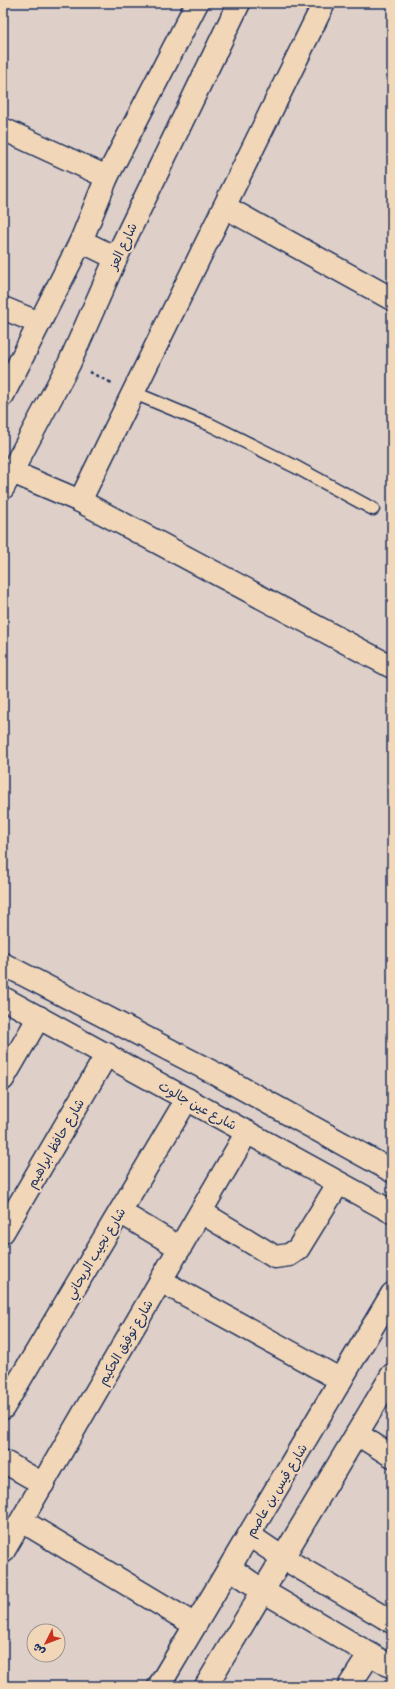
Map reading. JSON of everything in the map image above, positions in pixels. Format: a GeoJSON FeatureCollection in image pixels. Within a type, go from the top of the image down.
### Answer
{"type":"FeatureCollection","features":[{"type":"Feature","properties":{"kind":"street"},"geometry":{"type":"LineString","coordinates":[[3,395],[81,241],[108,177],[197,3]]}},
{"type":"Feature","properties":{"kind":"street","name":"شارع العز"},"geometry":{"type":"LineString","coordinates":[[7,480],[69,364],[116,258],[239,3]]}},
{"type":"Feature","properties":{"kind":"street"},"geometry":{"type":"LineString","coordinates":[[80,502],[132,392],[225,208],[324,3]]}},
{"type":"Feature","properties":{"kind":"street"},"geometry":{"type":"LineString","coordinates":[[3,129],[108,177]]}},
{"type":"Feature","properties":{"kind":"street"},"geometry":{"type":"LineString","coordinates":[[225,208],[392,300]]}},
{"type":"Feature","properties":{"kind":"street"},"geometry":{"type":"LineString","coordinates":[[81,241],[116,258]]}},
{"type":"Feature","properties":{"kind":"street"},"geometry":{"type":"LineString","coordinates":[[3,308],[39,324]]}},
{"type":"Feature","properties":{"kind":"street"},"geometry":{"type":"LineString","coordinates":[[7,480],[80,502],[392,667]]}},
{"type":"Feature","properties":{"kind":"street"},"geometry":{"type":"LineString","coordinates":[[3,964],[218,1075],[392,1171]]}},
{"type":"Feature","properties":{"kind":"street","name":"شارع عين جالوت"},"geometry":{"type":"LineString","coordinates":[[3,998],[248,1132],[338,1184],[392,1212]]}},
{"type":"Feature","properties":{"kind":"street"},"geometry":{"type":"LineString","coordinates":[[3,1079],[39,1017]]}},
{"type":"Feature","properties":{"kind":"street","name":"شارع حافظ ابراهيم"},"geometry":{"type":"LineString","coordinates":[[3,1232],[107,1054]]}},
{"type":"Feature","properties":{"kind":"street","name":"شارع نجيب الريحاني"},"geometry":{"type":"LineString","coordinates":[[3,1406],[187,1099]]}},
{"type":"Feature","properties":{"kind":"street","name":"شارع توفيق الحكيم"},"geometry":{"type":"LineString","coordinates":[[3,1552],[248,1132]]}},
{"type":"Feature","properties":{"kind":"street"},"geometry":{"type":"LineString","coordinates":[[201,1212],[275,1257],[289,1255],[298,1249],[338,1184]]}},
{"type":"Feature","properties":{"kind":"street"},"geometry":{"type":"LineString","coordinates":[[120,1212],[180,1248]]}},
{"type":"Feature","properties":{"kind":"street"},"geometry":{"type":"LineString","coordinates":[[161,1281],[341,1380]]}},
{"type":"Feature","properties":{"kind":"street","name":"شارع قيس بن عاصم"},"geometry":{"type":"LineString","coordinates":[[158,1686],[230,1568],[392,1294]]}},
{"type":"Feature","properties":{"kind":"street"},"geometry":{"type":"LineString","coordinates":[[206,1686],[392,1375]]}},
{"type":"Feature","properties":{"kind":"street"},"geometry":{"type":"LineString","coordinates":[[357,1434],[392,1456]]}},
{"type":"Feature","properties":{"kind":"street"},"geometry":{"type":"LineString","coordinates":[[3,1461],[43,1484]]}},
{"type":"Feature","properties":{"kind":"street"},"geometry":{"type":"LineString","coordinates":[[22,1521],[195,1625]]}},
{"type":"Feature","properties":{"kind":"street"},"geometry":{"type":"LineString","coordinates":[[249,1535],[283,1558],[392,1621]]}},
{"type":"Feature","properties":{"kind":"street"},"geometry":{"type":"LineString","coordinates":[[230,1568],[263,1591],[392,1667]]}},
{"type":"Feature","properties":{"kind":"street"},"geometry":{"type":"LineString","coordinates":[[349,1686],[370,1654]]}},
{"type":"Feature","properties":{"kind":"lane"},"geometry":{"type":"LineString","coordinates":[[132,392],[211,425],[294,466],[373,509]]}},
{"type":"Feature","properties":{"kind":"path"},"geometry":{"type":"LineString","coordinates":[[69,364],[132,392]]}}]}
